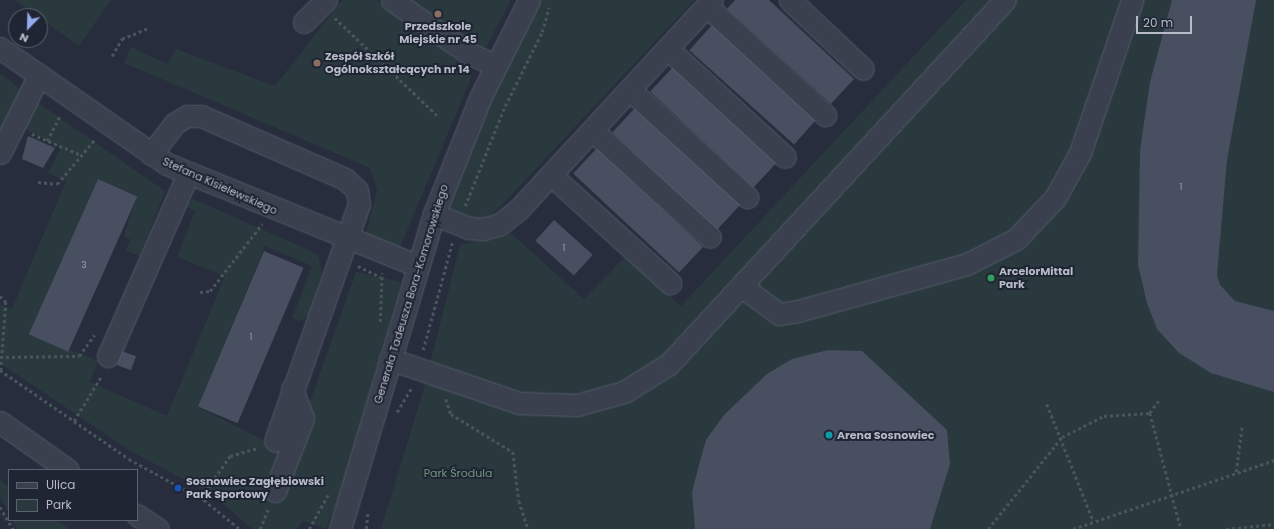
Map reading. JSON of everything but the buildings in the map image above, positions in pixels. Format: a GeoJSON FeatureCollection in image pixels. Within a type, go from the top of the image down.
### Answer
{"type":"FeatureCollection","features":[{"type":"Feature","properties":{"kind":"street"},"geometry":{"type":"LineString","coordinates":[[392,0],[468,53],[495,65]]}},
{"type":"Feature","properties":{"kind":"street","name":"Generała Tadeusza Bora-Komorowskiego"},"geometry":{"type":"LineString","coordinates":[[340,529],[434,214],[495,65],[529,0]]}},
{"type":"Feature","properties":{"kind":"street"},"geometry":{"type":"LineString","coordinates":[[790,0],[863,68]]}},
{"type":"Feature","properties":{"kind":"street"},"geometry":{"type":"LineString","coordinates":[[390,359],[519,403],[577,406],[624,392],[669,364],[1005,0]]}},
{"type":"Feature","properties":{"kind":"street"},"geometry":{"type":"LineString","coordinates":[[741,286],[779,314],[792,312],[967,264],[1016,239],[1055,198],[1077,159],[1100,104],[1132,0]]}},
{"type":"Feature","properties":{"kind":"street"},"geometry":{"type":"LineString","coordinates":[[304,22],[324,2]]}},
{"type":"Feature","properties":{"kind":"street"},"geometry":{"type":"LineString","coordinates":[[434,214],[469,228],[483,229],[500,224],[551,175],[710,3],[825,115]]}},
{"type":"Feature","properties":{"kind":"street","name":"Stefana Kisielewskiego"},"geometry":{"type":"LineString","coordinates":[[0,48],[151,154],[188,174],[346,239],[418,266]]}},
{"type":"Feature","properties":{"kind":"street"},"geometry":{"type":"LineString","coordinates":[[668,49],[785,157]]}},
{"type":"Feature","properties":{"kind":"street"},"geometry":{"type":"LineString","coordinates":[[0,153],[39,75]]}},
{"type":"Feature","properties":{"kind":"street"},"geometry":{"type":"LineString","coordinates":[[630,90],[747,196]]}},
{"type":"Feature","properties":{"kind":"street"},"geometry":{"type":"LineString","coordinates":[[151,154],[175,123],[187,116],[201,116],[330,172],[357,190],[359,204],[275,440]]}},
{"type":"Feature","properties":{"kind":"street"},"geometry":{"type":"LineString","coordinates":[[592,130],[710,237]]}},
{"type":"Feature","properties":{"kind":"street"},"geometry":{"type":"LineString","coordinates":[[108,356],[188,174]]}},
{"type":"Feature","properties":{"kind":"street"},"geometry":{"type":"LineString","coordinates":[[551,175],[670,283]]}},
{"type":"Feature","properties":{"kind":"street"},"geometry":{"type":"LineString","coordinates":[[275,492],[303,418],[292,389]]}},
{"type":"Feature","properties":{"kind":"street"},"geometry":{"type":"LineString","coordinates":[[0,422],[67,469]]}},
{"type":"Feature","properties":{"kind":"street"},"geometry":{"type":"LineString","coordinates":[[138,516],[158,529]]}},
{"type":"Feature","properties":{"kind":"path"},"geometry":{"type":"LineString","coordinates":[[324,2],[439,117]]}},
{"type":"Feature","properties":{"kind":"path"},"geometry":{"type":"LineString","coordinates":[[542,32],[550,2]]}},
{"type":"Feature","properties":{"kind":"path"},"geometry":{"type":"LineString","coordinates":[[112,56],[122,39],[150,27]]}},
{"type":"Feature","properties":{"kind":"path"},"geometry":{"type":"LineString","coordinates":[[47,141],[62,112]]}},
{"type":"Feature","properties":{"kind":"path"},"geometry":{"type":"LineString","coordinates":[[13,125],[81,155]]}},
{"type":"Feature","properties":{"kind":"path"},"geometry":{"type":"LineString","coordinates":[[38,182],[57,184],[97,137]]}},
{"type":"Feature","properties":{"kind":"path"},"geometry":{"type":"LineString","coordinates":[[200,292],[210,291],[262,224]]}},
{"type":"Feature","properties":{"kind":"path"},"geometry":{"type":"LineString","coordinates":[[379,328],[383,269]]}},
{"type":"Feature","properties":{"kind":"path"},"geometry":{"type":"LineString","coordinates":[[0,296],[6,302],[1,370],[142,467],[201,498],[240,529]]}},
{"type":"Feature","properties":{"kind":"path"},"geometry":{"type":"LineString","coordinates":[[1,357],[79,356],[96,332]]}},
{"type":"Feature","properties":{"kind":"path"},"geometry":{"type":"LineString","coordinates":[[74,421],[108,365],[108,356]]}},
{"type":"Feature","properties":{"kind":"path"},"geometry":{"type":"LineString","coordinates":[[444,396],[451,414],[513,452],[518,500],[528,529]]}},
{"type":"Feature","properties":{"kind":"path"},"geometry":{"type":"LineString","coordinates":[[988,529],[1062,437],[1104,416],[1150,413],[1159,401]]}},
{"type":"Feature","properties":{"kind":"path"},"geometry":{"type":"LineString","coordinates":[[1047,404],[1062,437],[1094,520]]}},
{"type":"Feature","properties":{"kind":"path"},"geometry":{"type":"LineString","coordinates":[[1150,413],[1181,529]]}},
{"type":"Feature","properties":{"kind":"path"},"geometry":{"type":"LineString","coordinates":[[1236,472],[1242,426]]}},
{"type":"Feature","properties":{"kind":"path"},"geometry":{"type":"LineString","coordinates":[[201,498],[230,456],[275,440]]}},
{"type":"Feature","properties":{"kind":"path"},"geometry":{"type":"LineString","coordinates":[[1073,529],[1094,520],[1274,460]]}},
{"type":"Feature","properties":{"kind":"path"},"geometry":{"type":"LineString","coordinates":[[309,529],[330,492]]}},
{"type":"Feature","properties":{"kind":"path"},"geometry":{"type":"LineString","coordinates":[[0,506],[8,520]]}},
{"type":"Feature","properties":{"kind":"path"},"geometry":{"type":"LineString","coordinates":[[1226,529],[1274,524]]}},
{"type":"Feature","properties":{"kind":"green space"},"geometry":{"type":"Polygon","coordinates":[[[15,0],[111,0],[79,46],[48,24],[48,8],[26,8],[15,0]]]}},
{"type":"Feature","properties":{"kind":"green space"},"geometry":{"type":"Polygon","coordinates":[[[342,0],[377,0],[436,42],[472,76],[398,252],[364,241],[377,190],[370,168],[124,63],[131,47],[167,64],[176,49],[275,86],[342,0]]]}},
{"type":"Feature","properties":{"kind":"green space"},"geometry":{"type":"Polygon","coordinates":[[[400,0],[511,0],[486,48],[465,44],[400,0]]]}},
{"type":"Feature","properties":{"kind":"green space"},"geometry":{"type":"Polygon","coordinates":[[[541,0],[694,0],[499,208],[487,218],[472,220],[454,211],[449,203],[502,75],[541,0]]]}},
{"type":"Feature","properties":{"kind":"green space","name":"ArcelorMittal Park"},"geometry":{"type":"Polygon","coordinates":[[[966,0],[1274,0],[1274,529],[381,529],[423,392],[460,245],[512,234],[584,299],[625,257],[681,306],[966,0]]]}},
{"type":"Feature","properties":{"kind":"green space"},"geometry":{"type":"Polygon","coordinates":[[[0,74],[23,90],[0,143],[0,74]]]}},
{"type":"Feature","properties":{"kind":"green space"},"geometry":{"type":"Polygon","coordinates":[[[31,98],[165,191],[140,256],[125,251],[131,240],[124,236],[137,196],[98,179],[31,334],[98,361],[90,382],[167,416],[225,276],[177,257],[195,211],[184,206],[193,199],[318,254],[322,272],[308,317],[299,321],[292,318],[312,266],[265,246],[198,407],[299,458],[306,413],[356,272],[401,282],[340,495],[326,529],[303,521],[297,529],[252,529],[212,494],[132,452],[0,363],[0,304],[12,309],[66,181],[48,173],[61,148],[18,125],[31,98]]]}},
{"type":"Feature","properties":{"kind":"green space"},"geometry":{"type":"Polygon","coordinates":[[[0,480],[8,486],[8,511],[0,497],[0,480]]]}},
{"type":"Feature","properties":{"kind":"green space"},"geometry":{"type":"Polygon","coordinates":[[[13,521],[57,521],[69,529],[17,529],[13,521]]]}},
{"type":"Feature","properties":{"kind":"place","name":"Przedszkole Miejskie nr 45"},"geometry":{"type":"Point","coordinates":[438,14]}},
{"type":"Feature","properties":{"kind":"place","name":"Zespół Szkół Ogólnokształcących nr 14"},"geometry":{"type":"Point","coordinates":[317,63]}},
{"type":"Feature","properties":{"kind":"place","name":"ArcelorMittal Park"},"geometry":{"type":"Point","coordinates":[991,278]}},
{"type":"Feature","properties":{"kind":"place","name":"Arena Sosnowiec"},"geometry":{"type":"Point","coordinates":[829,435]}},
{"type":"Feature","properties":{"kind":"place","name":"Sosnowiec Zagłębiowski Park Sportowy"},"geometry":{"type":"Point","coordinates":[178,488]}},
{"type":"Feature","properties":{"kind":"park label","name":"Park Środula"},"geometry":{"type":"Point","coordinates":[458,473]}}]}
